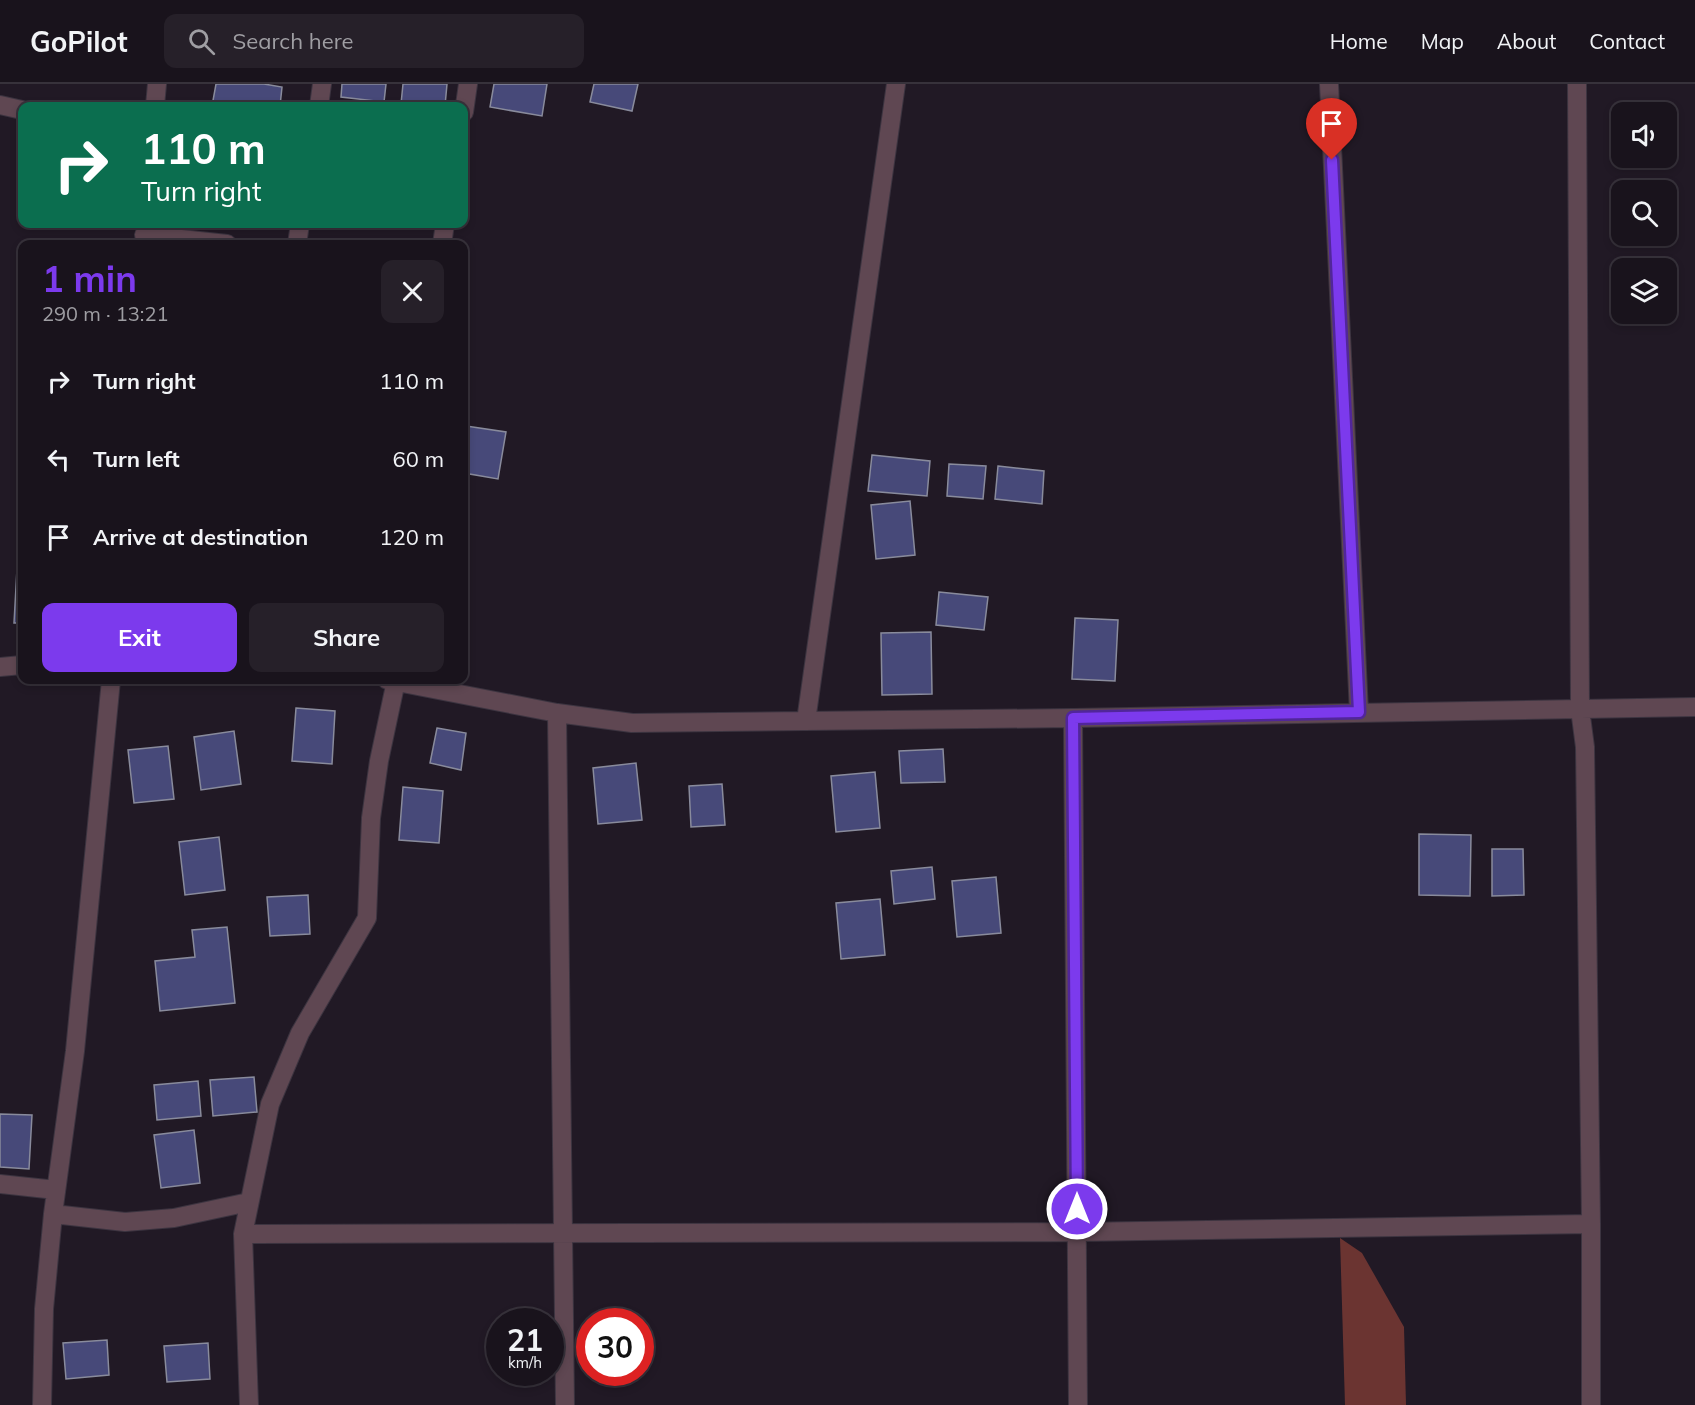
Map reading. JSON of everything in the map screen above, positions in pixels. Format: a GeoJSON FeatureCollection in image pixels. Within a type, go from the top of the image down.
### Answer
{"type":"FeatureCollection","features":[{"type":"Feature","properties":{"kind":"street"},"geometry":{"type":"LineString","coordinates":[[155,102],[157,84]]}},
{"type":"Feature","properties":{"kind":"street"},"geometry":{"type":"LineString","coordinates":[[320,102],[322,84]]}},
{"type":"Feature","properties":{"kind":"street"},"geometry":{"type":"LineString","coordinates":[[465,102],[468,84]]}},
{"type":"Feature","properties":{"kind":"street"},"geometry":{"type":"LineString","coordinates":[[806,721],[896,84]]}},
{"type":"Feature","properties":{"kind":"street"},"geometry":{"type":"LineString","coordinates":[[1329,84],[1359,712]]}},
{"type":"Feature","properties":{"kind":"street"},"geometry":{"type":"LineString","coordinates":[[1577,84],[1580,709],[1585,747],[1591,1405]]}},
{"type":"Feature","properties":{"kind":"street"},"geometry":{"type":"LineString","coordinates":[[0,105],[18,109]]}},
{"type":"Feature","properties":{"kind":"street"},"geometry":{"type":"LineString","coordinates":[[144,234],[194,240]]}},
{"type":"Feature","properties":{"kind":"street"},"geometry":{"type":"LineString","coordinates":[[0,667],[18,665]]}},
{"type":"Feature","properties":{"kind":"street"},"geometry":{"type":"LineString","coordinates":[[42,1405],[44,1309],[53,1214],[75,1051],[111,684]]}},
{"type":"Feature","properties":{"kind":"street"},"geometry":{"type":"LineString","coordinates":[[249,1405],[243,1234],[249,1203],[270,1104],[300,1033],[367,918],[371,818],[391,684]]}},
{"type":"Feature","properties":{"kind":"street"},"geometry":{"type":"LineString","coordinates":[[412,684],[557,713],[632,723],[1695,707]]}},
{"type":"Feature","properties":{"kind":"street"},"geometry":{"type":"LineString","coordinates":[[557,713],[565,1405]]}},
{"type":"Feature","properties":{"kind":"street"},"geometry":{"type":"LineString","coordinates":[[1073,718],[1078,1405]]}},
{"type":"Feature","properties":{"kind":"street"},"geometry":{"type":"LineString","coordinates":[[0,1184],[56,1190]]}},
{"type":"Feature","properties":{"kind":"street"},"geometry":{"type":"LineString","coordinates":[[53,1214],[125,1222],[174,1218],[249,1203]]}},
{"type":"Feature","properties":{"kind":"street"},"geometry":{"type":"LineString","coordinates":[[243,1234],[1077,1233],[1591,1224]]}},
{"type":"Feature","properties":{"kind":"shaded area"},"geometry":{"type":"Polygon","coordinates":[[[1340,1238],[1362,1253],[1404,1327],[1406,1405],[1345,1405],[1340,1238]]]}},
{"type":"Feature","properties":{"kind":"building"},"geometry":{"type":"Polygon","coordinates":[[[216,84],[264,84],[282,87],[280,102],[213,102],[216,84]]]}},
{"type":"Feature","properties":{"kind":"building"},"geometry":{"type":"Polygon","coordinates":[[[342,84],[386,84],[384,102],[341,97],[342,84]]]}},
{"type":"Feature","properties":{"kind":"building"},"geometry":{"type":"Polygon","coordinates":[[[403,84],[447,84],[445,102],[401,102],[403,84]]]}},
{"type":"Feature","properties":{"kind":"building"},"geometry":{"type":"Polygon","coordinates":[[[494,84],[547,84],[542,116],[490,107],[494,84]]]}},
{"type":"Feature","properties":{"kind":"building"},"geometry":{"type":"Polygon","coordinates":[[[594,84],[638,84],[632,111],[590,102],[594,84]]]}},
{"type":"Feature","properties":{"kind":"building"},"geometry":{"type":"Polygon","coordinates":[[[468,426],[506,432],[498,479],[468,474],[468,426]]]}},
{"type":"Feature","properties":{"kind":"building"},"geometry":{"type":"Polygon","coordinates":[[[872,455],[930,461],[927,496],[868,491],[872,455]]]}},
{"type":"Feature","properties":{"kind":"building"},"geometry":{"type":"Polygon","coordinates":[[[949,464],[986,466],[983,499],[947,496],[949,464]]]}},
{"type":"Feature","properties":{"kind":"building"},"geometry":{"type":"Polygon","coordinates":[[[998,466],[1044,471],[1042,504],[995,499],[998,466]]]}},
{"type":"Feature","properties":{"kind":"building"},"geometry":{"type":"Polygon","coordinates":[[[910,501],[915,555],[876,559],[871,505],[910,501]]]}},
{"type":"Feature","properties":{"kind":"building"},"geometry":{"type":"Polygon","coordinates":[[[17,569],[18,623],[14,623],[17,569]]]}},
{"type":"Feature","properties":{"kind":"building"},"geometry":{"type":"Polygon","coordinates":[[[939,592],[988,597],[984,630],[936,625],[939,592]]]}},
{"type":"Feature","properties":{"kind":"building"},"geometry":{"type":"Polygon","coordinates":[[[1075,618],[1118,620],[1115,681],[1072,679],[1075,618]]]}},
{"type":"Feature","properties":{"kind":"building"},"geometry":{"type":"Polygon","coordinates":[[[931,632],[932,694],[882,695],[881,633],[931,632]]]}},
{"type":"Feature","properties":{"kind":"building"},"geometry":{"type":"Polygon","coordinates":[[[296,708],[335,711],[332,764],[292,761],[296,708]]]}},
{"type":"Feature","properties":{"kind":"building"},"geometry":{"type":"Polygon","coordinates":[[[437,728],[466,733],[461,770],[430,763],[437,728]]]}},
{"type":"Feature","properties":{"kind":"building"},"geometry":{"type":"Polygon","coordinates":[[[234,731],[241,784],[201,790],[194,737],[234,731]]]}},
{"type":"Feature","properties":{"kind":"building"},"geometry":{"type":"Polygon","coordinates":[[[168,746],[174,799],[134,803],[128,750],[168,746]]]}},
{"type":"Feature","properties":{"kind":"building"},"geometry":{"type":"Polygon","coordinates":[[[943,749],[945,782],[901,783],[899,751],[943,749]]]}},
{"type":"Feature","properties":{"kind":"building"},"geometry":{"type":"Polygon","coordinates":[[[636,763],[642,820],[598,824],[593,768],[636,763]]]}},
{"type":"Feature","properties":{"kind":"building"},"geometry":{"type":"Polygon","coordinates":[[[875,772],[880,828],[836,832],[831,776],[875,772]]]}},
{"type":"Feature","properties":{"kind":"building"},"geometry":{"type":"Polygon","coordinates":[[[722,784],[725,825],[691,827],[689,786],[722,784]]]}},
{"type":"Feature","properties":{"kind":"building"},"geometry":{"type":"Polygon","coordinates":[[[403,787],[443,791],[439,843],[399,840],[403,787]]]}},
{"type":"Feature","properties":{"kind":"building"},"geometry":{"type":"Polygon","coordinates":[[[1419,834],[1471,835],[1470,896],[1419,895],[1419,834]]]}},
{"type":"Feature","properties":{"kind":"building"},"geometry":{"type":"Polygon","coordinates":[[[219,837],[225,890],[185,895],[179,842],[219,837]]]}},
{"type":"Feature","properties":{"kind":"building"},"geometry":{"type":"Polygon","coordinates":[[[1492,849],[1523,849],[1524,895],[1492,896],[1492,849]]]}},
{"type":"Feature","properties":{"kind":"building"},"geometry":{"type":"Polygon","coordinates":[[[932,867],[935,899],[894,904],[891,871],[932,867]]]}},
{"type":"Feature","properties":{"kind":"building"},"geometry":{"type":"Polygon","coordinates":[[[996,877],[1001,933],[957,937],[952,881],[996,877]]]}},
{"type":"Feature","properties":{"kind":"building"},"geometry":{"type":"Polygon","coordinates":[[[308,895],[310,934],[270,936],[267,897],[308,895]]]}},
{"type":"Feature","properties":{"kind":"building"},"geometry":{"type":"Polygon","coordinates":[[[880,899],[885,955],[841,959],[836,903],[880,899]]]}},
{"type":"Feature","properties":{"kind":"building"},"geometry":{"type":"Polygon","coordinates":[[[227,927],[235,1003],[160,1011],[155,961],[195,957],[192,930],[227,927]]]}},
{"type":"Feature","properties":{"kind":"building"},"geometry":{"type":"Polygon","coordinates":[[[254,1077],[257,1112],[213,1116],[210,1080],[254,1077]]]}},
{"type":"Feature","properties":{"kind":"building"},"geometry":{"type":"Polygon","coordinates":[[[198,1081],[201,1116],[157,1120],[154,1085],[198,1081]]]}},
{"type":"Feature","properties":{"kind":"building"},"geometry":{"type":"Polygon","coordinates":[[[0,1114],[32,1115],[29,1169],[0,1167],[0,1114]]]}},
{"type":"Feature","properties":{"kind":"building"},"geometry":{"type":"Polygon","coordinates":[[[194,1130],[200,1183],[161,1188],[154,1135],[194,1130]]]}},
{"type":"Feature","properties":{"kind":"building"},"geometry":{"type":"Polygon","coordinates":[[[107,1340],[109,1375],[66,1379],[63,1343],[107,1340]]]}},
{"type":"Feature","properties":{"kind":"building"},"geometry":{"type":"Polygon","coordinates":[[[208,1343],[210,1379],[167,1382],[164,1346],[208,1343]]]}},
{"type":"Feature","properties":{"kind":"route"},"geometry":{"type":"LineString","coordinates":[[1077,1209],[1073,718],[1359,712],[1332,160]]}}]}
